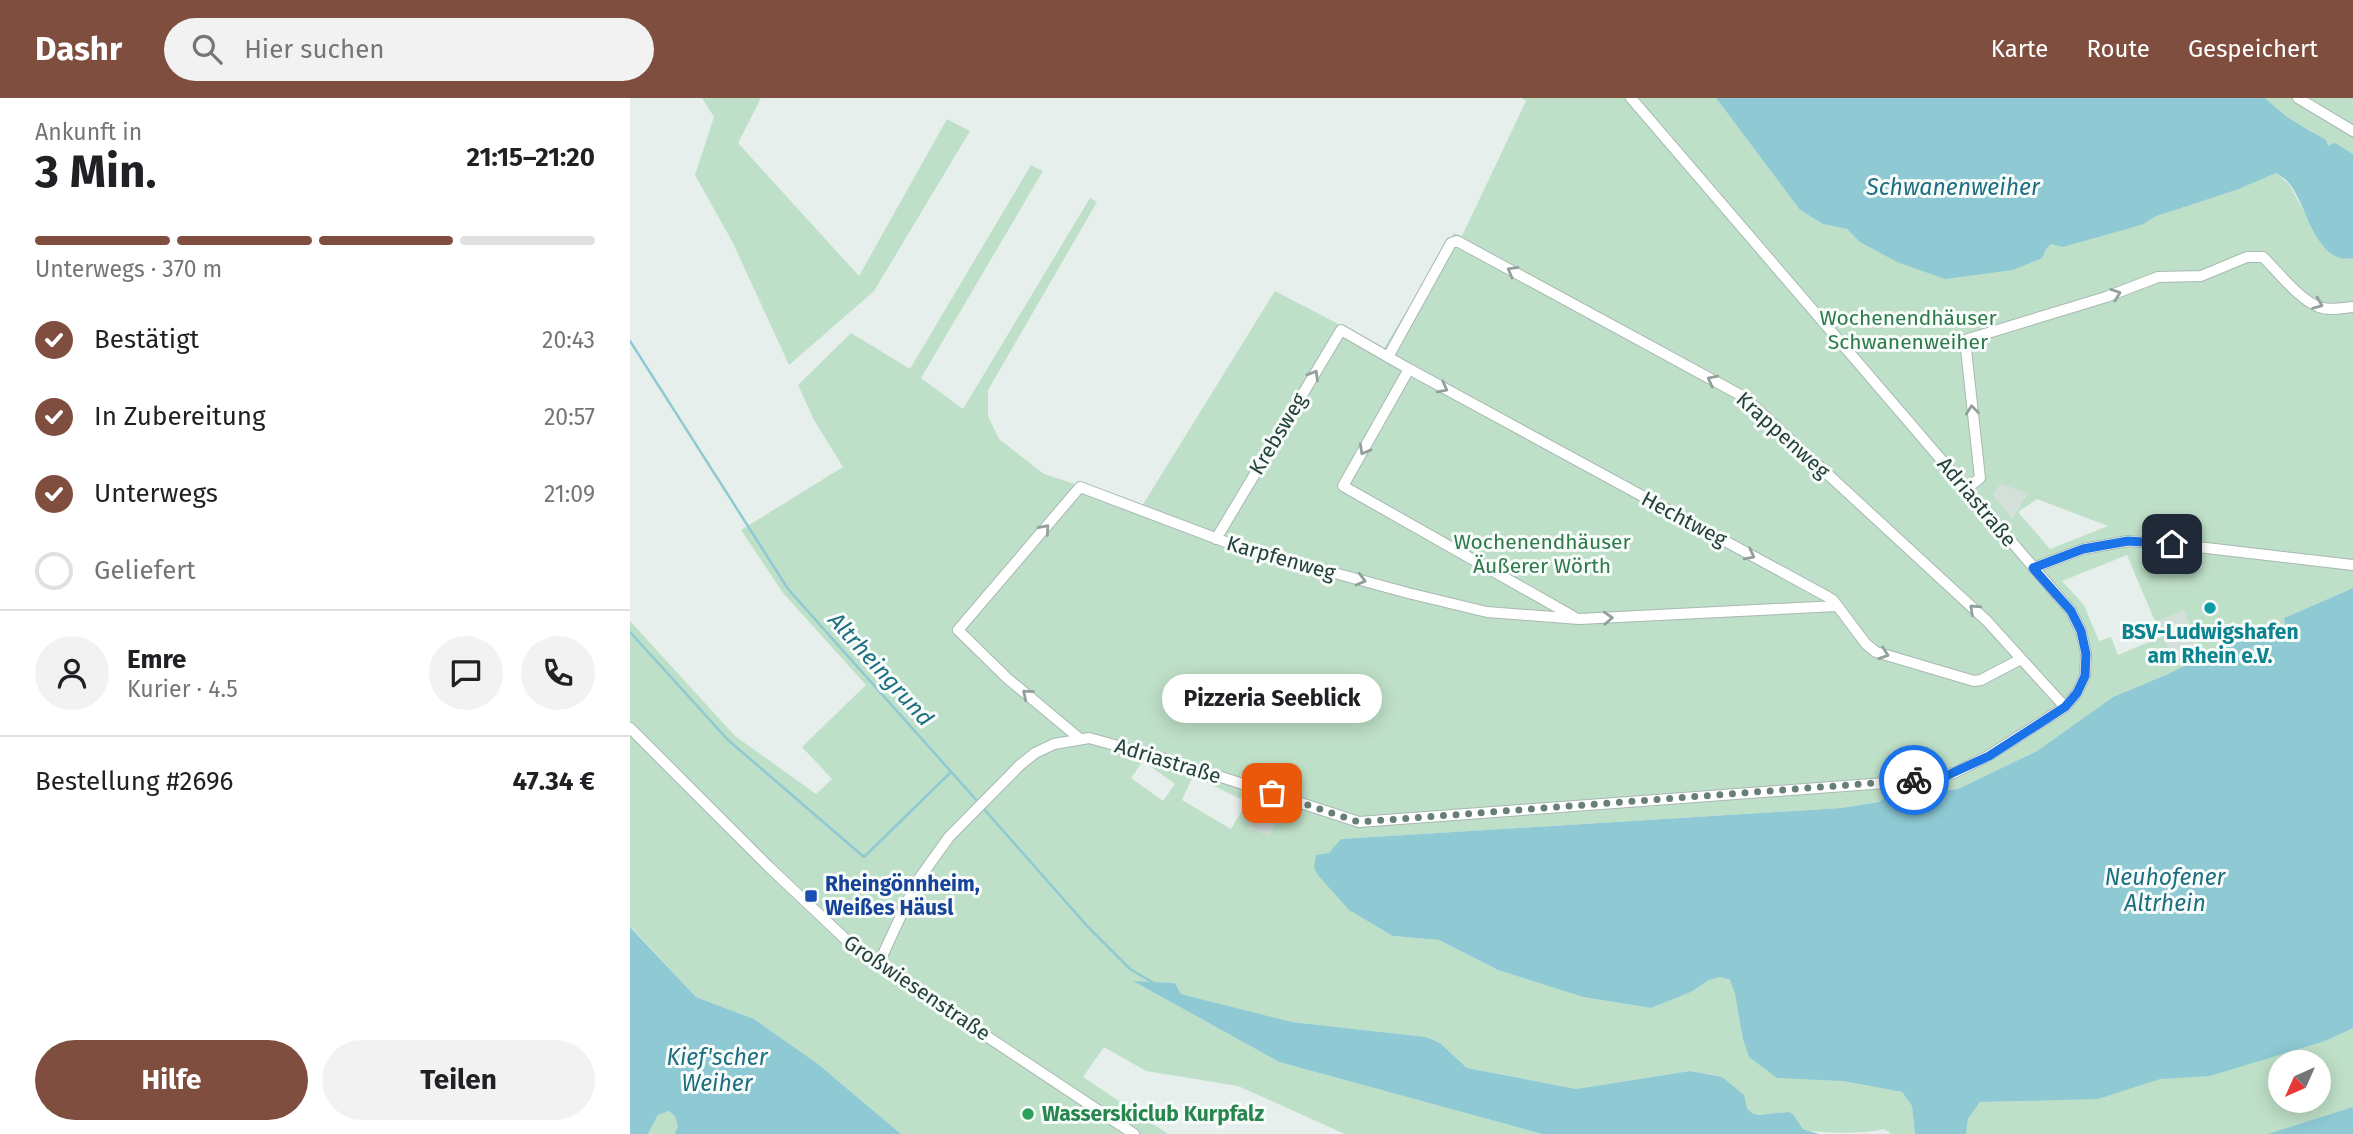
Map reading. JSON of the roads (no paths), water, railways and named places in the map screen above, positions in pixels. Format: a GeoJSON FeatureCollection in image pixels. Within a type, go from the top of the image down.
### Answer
{"type":"FeatureCollection","features":[{"type":"Feature","properties":{"kind":"street","name":"Adriastraße"},"geometry":{"type":"LineString","coordinates":[[878,965],[916,883],[949,837],[1035,752],[1079,738],[1089,738],[1169,760],[1359,822],[1939,777],[1954,773],[1989,756],[2065,707],[2077,693],[2085,676],[2086,654],[2081,631],[2071,611],[1631,98]]}},
{"type":"Feature","properties":{"kind":"street"},"geometry":{"type":"LineString","coordinates":[[2298,98],[2353,131]]}},
{"type":"Feature","properties":{"kind":"street","name":"Krappenweg"},"geometry":{"type":"LineString","coordinates":[[1388,357],[1451,243],[1457,241],[1744,397],[1982,616],[2065,707]]}},
{"type":"Feature","properties":{"kind":"street"},"geometry":{"type":"LineString","coordinates":[[1966,489],[1979,478],[1965,340],[2106,297],[2158,277],[2201,276],[2247,257],[2263,257],[2305,298],[2319,307],[2353,307]]}},
{"type":"Feature","properties":{"kind":"street","name":"Hechtweg"},"geometry":{"type":"LineString","coordinates":[[1341,330],[1828,597],[1870,649],[1966,679],[1981,680],[2021,659]]}},
{"type":"Feature","properties":{"kind":"street","name":"Krebsweg"},"geometry":{"type":"LineString","coordinates":[[1216,539],[1341,330]]}},
{"type":"Feature","properties":{"kind":"street"},"geometry":{"type":"LineString","coordinates":[[1409,369],[1343,486],[1579,619]]}},
{"type":"Feature","properties":{"kind":"street","name":"Karpfenweg"},"geometry":{"type":"LineString","coordinates":[[1079,738],[1007,678],[958,630],[1080,487],[1238,547],[1462,607],[1511,615],[1579,619],[1837,606]]}},
{"type":"Feature","properties":{"kind":"street"},"geometry":{"type":"LineString","coordinates":[[2033,568],[2083,549],[2128,541],[2353,565]]}},
{"type":"Feature","properties":{"kind":"street","name":"Großwiesenstraße"},"geometry":{"type":"LineString","coordinates":[[630,728],[836,932],[878,965],[1134,1134]]}},
{"type":"Feature","properties":{"kind":"water","name":"Schwanenweiher"},"geometry":{"type":"Polygon","coordinates":[[[1716,98],[2265,98],[2287,117],[2326,140],[2328,146],[2335,143],[2353,154],[2353,258],[2340,258],[2321,244],[2295,193],[2288,182],[2276,173],[2239,189],[2154,217],[2144,224],[2063,247],[2051,244],[2042,258],[2013,270],[1945,279],[1897,262],[1860,242],[1847,229],[1823,224],[1800,210],[1716,98]]]}},
{"type":"Feature","properties":{"kind":"water","name":"Neuhofener Altrhein"},"geometry":{"type":"Polygon","coordinates":[[[2353,588],[2353,1028],[2325,1041],[2295,1050],[2268,1050],[2268,1058],[2210,1076],[2160,1079],[2098,1099],[1980,1102],[1968,1119],[1966,1134],[1915,1134],[1912,1106],[1902,1092],[1843,1081],[1777,1078],[1749,1057],[1730,980],[1720,977],[1709,980],[1691,992],[1651,1008],[1583,997],[1498,970],[1439,940],[1393,936],[1349,910],[1314,867],[1316,855],[1329,853],[1341,839],[1841,808],[1879,802],[1886,797],[1958,789],[2037,751],[2113,697],[2168,674],[2258,628],[2261,634],[2285,624],[2284,618],[2353,588]]]}},
{"type":"Feature","properties":{"kind":"water","name":"Kief'scher Weiher"},"geometry":{"type":"Polygon","coordinates":[[[630,927],[696,997],[754,1019],[818,1064],[901,1134],[675,1134],[678,1126],[675,1116],[669,1111],[658,1115],[648,1134],[630,1134],[630,927]]]}},
{"type":"Feature","properties":{"kind":"water"},"geometry":{"type":"Polygon","coordinates":[[[1133,981],[1175,983],[1181,994],[1292,1022],[1426,1037],[1440,1043],[1467,1068],[1576,1089],[1690,1071],[1722,1077],[1744,1095],[1747,1108],[1752,1113],[1758,1115],[1789,1112],[1803,1129],[1819,1134],[1542,1134],[1279,1062],[1133,981]]]}},
{"type":"Feature","properties":{"kind":"water"},"geometry":{"type":"Polygon","coordinates":[[[2353,1107],[2353,1134],[2267,1134],[2271,1133],[2353,1107]]]}},
{"type":"Feature","properties":{"kind":"waterway","name":"Altrheingrund"},"geometry":{"type":"LineString","coordinates":[[630,341],[788,589],[979,803]]}},
{"type":"Feature","properties":{"kind":"waterway"},"geometry":{"type":"LineString","coordinates":[[630,632],[728,740],[864,857],[951,772]]}},
{"type":"Feature","properties":{"kind":"waterway","name":"Altrheingrund"},"geometry":{"type":"LineString","coordinates":[[983,808],[1088,927],[1130,969],[1152,982]]}},
{"type":"Feature","properties":{"kind":"place","name":"BSV-Ludwigshafen am Rhein e.V."},"geometry":{"type":"Point","coordinates":[2210,608]}},
{"type":"Feature","properties":{"kind":"place","name":"Pizzeria Seeblick"},"geometry":{"type":"Point","coordinates":[1272,793]}},
{"type":"Feature","properties":{"kind":"place","name":"Rheingönnheim, Weißes Häusl"},"geometry":{"type":"Point","coordinates":[811,896]}},
{"type":"Feature","properties":{"kind":"place","name":"Wasserskiclub Kurpfalz"},"geometry":{"type":"Point","coordinates":[1028,1114]}},
{"type":"Feature","properties":{"kind":"park label","name":"Wochenendhäuser Schwanenweiher"},"geometry":{"type":"Point","coordinates":[1908,330]}},
{"type":"Feature","properties":{"kind":"park label","name":"Wochenendhäuser Äußerer Wörth"},"geometry":{"type":"Point","coordinates":[1542,554]}}]}
